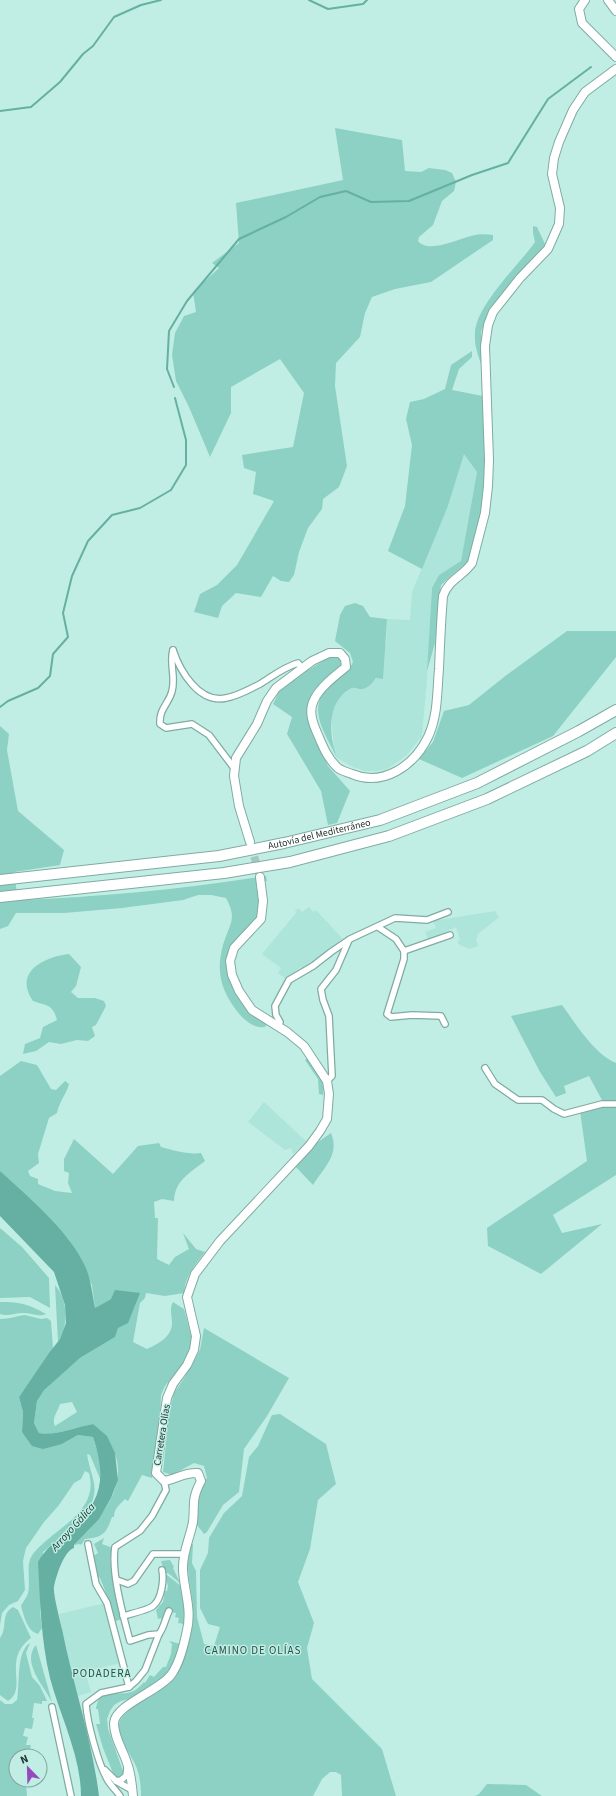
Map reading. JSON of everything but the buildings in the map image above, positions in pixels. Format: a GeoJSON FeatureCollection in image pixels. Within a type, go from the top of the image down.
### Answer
{"type":"FeatureCollection","features":[{"type":"Feature","properties":{"kind":"highway","name":"Autovía del Mediterráneo"},"geometry":{"type":"LineString","coordinates":[[0,880],[219,856],[284,843],[380,820],[477,783],[579,731],[616,710]]}},
{"type":"Feature","properties":{"kind":"highway","name":"Autovía del Mediterráneo"},"geometry":{"type":"LineString","coordinates":[[0,897],[17,894],[224,874],[290,862],[389,836],[487,799],[587,751],[616,733]]}},
{"type":"Feature","properties":{"kind":"main road"},"geometry":{"type":"LineString","coordinates":[[585,0],[580,8],[582,23],[616,57]]}},
{"type":"Feature","properties":{"kind":"main road"},"geometry":{"type":"LineString","coordinates":[[608,0],[616,11]]}},
{"type":"Feature","properties":{"kind":"main road"},"geometry":{"type":"LineString","coordinates":[[250,842],[239,806],[234,768],[236,758],[257,724],[267,701],[276,688],[312,661],[329,653],[340,653],[345,659],[346,667],[323,687],[314,700],[312,710],[312,722],[325,752],[339,769],[361,778],[381,778],[400,770],[418,754],[428,737],[434,719],[437,696],[443,596],[449,583],[467,569],[472,562],[485,513],[489,460],[485,346],[488,325],[498,306],[520,278],[548,249],[558,224],[560,208],[552,174],[554,158],[559,142],[574,110],[585,92],[616,69]]}},
{"type":"Feature","properties":{"kind":"main road"},"geometry":{"type":"LineString","coordinates":[[260,877],[263,900],[261,919],[234,948],[230,961],[232,975],[239,992],[252,1010],[278,1026],[304,1046],[327,1081]]}},
{"type":"Feature","properties":{"kind":"main road","name":"Carretera Olías"},"geometry":{"type":"LineString","coordinates":[[133,1793],[127,1763],[115,1734],[114,1721],[119,1711],[158,1688],[171,1675],[181,1655],[188,1628],[190,1611],[183,1569],[184,1554],[193,1521],[193,1501],[201,1481],[198,1473],[188,1472],[174,1480],[164,1480],[156,1473],[167,1398],[173,1384],[194,1350],[196,1336],[187,1297],[195,1274],[220,1241],[309,1146],[320,1131],[327,1119],[329,1094],[327,1081]]}},
{"type":"Feature","properties":{"kind":"street"},"geometry":{"type":"LineString","coordinates":[[234,768],[209,735],[192,724],[166,728],[160,724],[159,717],[172,693],[174,678],[171,657],[173,650],[177,661],[194,687],[202,693],[215,698],[224,699],[235,696],[291,665],[298,663],[302,668]]}},
{"type":"Feature","properties":{"kind":"street"},"geometry":{"type":"LineString","coordinates":[[278,1026],[280,1022],[276,1015],[275,1006],[289,980],[313,966],[350,939],[395,918],[426,920],[448,912]]}},
{"type":"Feature","properties":{"kind":"street"},"geometry":{"type":"LineString","coordinates":[[378,927],[396,940],[404,951],[404,959],[387,1014],[391,1017],[412,1015],[441,1016],[445,1024]]}},
{"type":"Feature","properties":{"kind":"street"},"geometry":{"type":"LineString","coordinates":[[404,951],[450,935]]}},
{"type":"Feature","properties":{"kind":"street"},"geometry":{"type":"LineString","coordinates":[[327,1081],[332,1076],[329,1016],[323,1000],[321,989],[336,970],[350,939]]}},
{"type":"Feature","properties":{"kind":"street"},"geometry":{"type":"LineString","coordinates":[[484,1068],[495,1084],[518,1100],[542,1100],[564,1114],[602,1104],[616,1104]]}},
{"type":"Feature","properties":{"kind":"street"},"geometry":{"type":"LineString","coordinates":[[159,1634],[148,1635],[130,1641],[123,1616],[113,1558],[115,1547],[140,1531],[152,1516],[166,1490],[164,1480]]}},
{"type":"Feature","properties":{"kind":"street"},"geometry":{"type":"LineString","coordinates":[[88,1544],[96,1584],[103,1593],[107,1603],[129,1687]]}},
{"type":"Feature","properties":{"kind":"street"},"geometry":{"type":"LineString","coordinates":[[117,1580],[128,1584],[134,1581],[153,1554],[184,1554]]}},
{"type":"Feature","properties":{"kind":"street"},"geometry":{"type":"LineString","coordinates":[[123,1616],[153,1606],[159,1597],[163,1576],[162,1570]]}},
{"type":"Feature","properties":{"kind":"street"},"geometry":{"type":"LineString","coordinates":[[120,1796],[108,1781],[101,1763],[87,1716],[86,1704],[101,1693],[129,1687],[144,1670],[169,1611]]}},
{"type":"Feature","properties":{"kind":"street"},"geometry":{"type":"LineString","coordinates":[[52,1707],[71,1796]]}},
{"type":"Feature","properties":{"kind":"street"},"geometry":{"type":"LineString","coordinates":[[101,1763],[108,1774],[133,1793]]}},
{"type":"Feature","properties":{"kind":"street"},"geometry":{"type":"LineString","coordinates":[[116,1780],[121,1780],[126,1776],[127,1763]]}},
{"type":"Feature","properties":{"kind":"street"},"geometry":{"type":"LineString","coordinates":[[116,1790],[133,1793]]}},
{"type":"Feature","properties":{"kind":"shaded area"},"geometry":{"type":"Polygon","coordinates":[[[335,128],[402,140],[405,171],[421,172],[429,168],[445,170],[452,173],[456,182],[454,191],[442,201],[433,225],[419,237],[418,241],[423,245],[436,246],[473,235],[485,234],[493,235],[493,240],[431,282],[395,289],[372,297],[365,313],[360,337],[336,363],[335,386],[347,466],[339,487],[323,499],[322,509],[308,528],[299,552],[294,575],[289,582],[281,581],[273,576],[261,597],[236,593],[222,606],[218,618],[194,612],[200,594],[217,585],[237,565],[274,501],[253,494],[256,472],[244,468],[242,455],[293,447],[304,393],[280,359],[231,387],[231,413],[210,457],[189,407],[176,381],[172,355],[175,333],[184,316],[196,312],[193,292],[219,268],[212,263],[239,243],[236,203],[343,180],[335,128]]]}},
{"type":"Feature","properties":{"kind":"shaded area"},"geometry":{"type":"Polygon","coordinates":[[[533,226],[537,227],[545,244],[541,253],[514,280],[489,311],[481,332],[483,364],[481,364],[475,342],[477,323],[482,311],[499,286],[535,242],[533,226]]]}},
{"type":"Feature","properties":{"kind":"shaded area"},"geometry":{"type":"Polygon","coordinates":[[[472,351],[472,357],[459,369],[452,390],[483,396],[485,454],[483,499],[475,541],[468,561],[441,585],[435,643],[427,671],[432,588],[439,575],[461,561],[477,472],[464,454],[448,506],[422,569],[388,551],[405,506],[412,445],[406,419],[410,402],[424,399],[445,389],[451,365],[472,351]]]}},
{"type":"Feature","properties":{"kind":"shaded area"},"geometry":{"type":"Polygon","coordinates":[[[464,453],[477,472],[461,561],[439,575],[432,588],[427,680],[422,736],[406,756],[387,769],[365,771],[353,767],[337,758],[334,749],[331,715],[339,698],[350,689],[354,687],[363,689],[368,687],[377,678],[384,644],[386,644],[387,619],[410,620],[412,592],[448,506],[464,453]]]}},
{"type":"Feature","properties":{"kind":"shaded area"},"geometry":{"type":"Polygon","coordinates":[[[355,603],[363,606],[370,617],[387,619],[383,679],[376,678],[364,689],[351,688],[342,695],[337,702],[333,711],[331,730],[337,758],[320,720],[318,710],[319,701],[324,692],[351,667],[353,662],[350,653],[335,641],[340,615],[345,606],[355,603]]]}},
{"type":"Feature","properties":{"kind":"shaded area"},"geometry":{"type":"Polygon","coordinates":[[[567,631],[616,631],[616,657],[553,736],[462,778],[419,759],[433,742],[444,711],[469,705],[504,677],[567,631]]]}},
{"type":"Feature","properties":{"kind":"shaded area"},"geometry":{"type":"Polygon","coordinates":[[[332,656],[339,657],[342,663],[340,669],[319,688],[308,715],[313,734],[328,766],[350,791],[337,823],[328,825],[321,791],[287,734],[292,717],[273,704],[280,690],[301,674],[332,656]]]}},
{"type":"Feature","properties":{"kind":"shaded area"},"geometry":{"type":"Polygon","coordinates":[[[0,726],[9,734],[7,750],[18,811],[64,850],[60,865],[14,872],[18,900],[142,892],[266,876],[267,881],[256,884],[260,907],[257,917],[233,945],[227,957],[226,967],[229,978],[245,1006],[254,1016],[267,1024],[265,1027],[255,1026],[241,1016],[234,1008],[222,983],[220,974],[221,955],[232,917],[230,905],[226,898],[211,895],[198,895],[183,900],[122,908],[64,913],[16,913],[8,926],[0,929],[0,726]]]}},
{"type":"Feature","properties":{"kind":"shaded area"},"geometry":{"type":"Polygon","coordinates":[[[309,907],[313,912],[316,910],[342,938],[333,949],[305,971],[301,967],[286,979],[278,973],[281,968],[262,954],[296,913],[295,911],[299,908],[302,912],[309,907]]]}},
{"type":"Feature","properties":{"kind":"shaded area"},"geometry":{"type":"Polygon","coordinates":[[[495,911],[499,917],[477,935],[478,938],[476,939],[478,946],[469,949],[458,944],[458,941],[460,940],[456,927],[428,939],[425,932],[436,928],[433,921],[495,911]]]}},
{"type":"Feature","properties":{"kind":"shaded area"},"geometry":{"type":"Polygon","coordinates":[[[69,954],[81,967],[76,986],[71,992],[78,998],[95,998],[104,1001],[106,1006],[96,1025],[92,1027],[95,1036],[88,1041],[77,1040],[61,1044],[49,1042],[36,1051],[23,1054],[25,1044],[40,1038],[43,1027],[57,1020],[54,1011],[49,1006],[33,1001],[28,991],[27,982],[29,974],[41,963],[69,954]]]}},
{"type":"Feature","properties":{"kind":"shaded area"},"geometry":{"type":"Polygon","coordinates":[[[562,1005],[593,1046],[608,1059],[616,1063],[616,1101],[603,1102],[589,1076],[564,1086],[566,1093],[556,1097],[540,1072],[511,1016],[562,1005]]]}},
{"type":"Feature","properties":{"kind":"shaded area"},"geometry":{"type":"Polygon","coordinates":[[[308,1058],[322,1080],[323,1095],[319,1094],[318,1079],[305,1060],[308,1058]]]}},
{"type":"Feature","properties":{"kind":"shaded area"},"geometry":{"type":"Polygon","coordinates":[[[21,1061],[37,1065],[51,1089],[56,1090],[65,1081],[69,1084],[59,1105],[57,1113],[49,1118],[38,1154],[39,1163],[28,1171],[30,1176],[38,1179],[38,1184],[55,1191],[72,1193],[68,1183],[69,1173],[64,1171],[64,1159],[74,1139],[113,1174],[138,1146],[159,1143],[161,1147],[176,1151],[201,1153],[205,1161],[180,1182],[174,1201],[162,1199],[154,1202],[155,1218],[158,1218],[157,1259],[169,1265],[175,1257],[189,1249],[183,1233],[196,1249],[205,1252],[188,1276],[184,1293],[165,1296],[146,1293],[145,1298],[140,1303],[133,1342],[147,1349],[160,1342],[167,1336],[170,1332],[172,1323],[171,1310],[173,1302],[184,1309],[192,1339],[189,1353],[179,1369],[165,1386],[161,1395],[160,1421],[152,1478],[142,1475],[128,1501],[125,1499],[117,1507],[114,1517],[112,1517],[106,1531],[100,1536],[85,1539],[81,1545],[74,1545],[101,1515],[114,1492],[118,1467],[115,1454],[93,1424],[59,1432],[46,1434],[39,1433],[34,1423],[37,1401],[44,1389],[80,1358],[115,1337],[118,1327],[111,1299],[95,1308],[92,1285],[69,1240],[0,1171],[0,1076],[21,1061]],[[72,1402],[60,1404],[54,1418],[55,1426],[77,1412],[72,1402]]]}},
{"type":"Feature","properties":{"kind":"shaded area"},"geometry":{"type":"Polygon","coordinates":[[[264,1102],[307,1142],[293,1154],[291,1148],[285,1150],[248,1122],[264,1102]]]}},
{"type":"Feature","properties":{"kind":"shaded area"},"geometry":{"type":"Polygon","coordinates":[[[605,1106],[616,1107],[616,1175],[553,1215],[562,1233],[602,1224],[541,1274],[488,1246],[487,1228],[587,1161],[580,1111],[605,1106]]]}},
{"type":"Feature","properties":{"kind":"shaded area"},"geometry":{"type":"Polygon","coordinates":[[[331,1133],[334,1148],[330,1160],[313,1185],[295,1166],[318,1142],[331,1133]]]}},
{"type":"Feature","properties":{"kind":"shaded area"},"geometry":{"type":"Polygon","coordinates":[[[0,1228],[22,1247],[49,1278],[50,1308],[30,1297],[0,1298],[0,1228]]]}},
{"type":"Feature","properties":{"kind":"shaded area"},"geometry":{"type":"Polygon","coordinates":[[[55,1285],[65,1305],[66,1313],[64,1328],[58,1342],[55,1285]]]}},
{"type":"Feature","properties":{"kind":"shaded area"},"geometry":{"type":"Polygon","coordinates":[[[0,1302],[24,1304],[46,1314],[20,1313],[3,1315],[0,1314],[0,1302]]]}},
{"type":"Feature","properties":{"kind":"shaded area"},"geometry":{"type":"Polygon","coordinates":[[[25,1315],[41,1319],[47,1318],[51,1321],[53,1348],[19,1397],[23,1412],[22,1432],[62,1444],[78,1435],[93,1437],[100,1460],[101,1481],[90,1455],[87,1454],[94,1486],[93,1500],[83,1518],[43,1552],[40,1612],[42,1628],[38,1634],[31,1630],[21,1606],[26,1598],[29,1588],[29,1563],[33,1554],[41,1545],[81,1510],[88,1499],[91,1487],[89,1473],[85,1471],[81,1479],[74,1483],[26,1548],[23,1561],[25,1590],[18,1601],[9,1605],[2,1613],[0,1625],[0,1319],[25,1315]]]}},
{"type":"Feature","properties":{"kind":"shaded area"},"geometry":{"type":"Polygon","coordinates":[[[204,1328],[289,1378],[267,1416],[244,1449],[239,1492],[223,1505],[207,1532],[204,1534],[197,1525],[199,1488],[207,1478],[204,1466],[194,1463],[172,1475],[163,1472],[169,1415],[174,1393],[200,1350],[204,1328]]]}},
{"type":"Feature","properties":{"kind":"shaded area"},"geometry":{"type":"Polygon","coordinates":[[[280,1414],[326,1444],[336,1484],[318,1500],[310,1549],[298,1582],[314,1623],[307,1648],[312,1679],[382,1749],[396,1796],[342,1796],[341,1775],[336,1772],[330,1772],[322,1779],[313,1796],[141,1796],[140,1781],[134,1761],[120,1736],[119,1725],[121,1719],[135,1705],[172,1678],[182,1665],[190,1640],[193,1614],[188,1568],[191,1544],[193,1544],[192,1563],[196,1571],[197,1617],[204,1644],[214,1646],[220,1627],[208,1624],[200,1608],[200,1570],[208,1553],[209,1538],[224,1513],[242,1496],[249,1457],[258,1446],[272,1415],[280,1414]]]}},
{"type":"Feature","properties":{"kind":"shaded area"},"geometry":{"type":"Polygon","coordinates":[[[104,1538],[102,1544],[113,1548],[110,1559],[122,1619],[113,1622],[106,1593],[100,1578],[95,1576],[93,1556],[98,1553],[94,1544],[104,1538]]]}},
{"type":"Feature","properties":{"kind":"shaded area"},"geometry":{"type":"Polygon","coordinates":[[[170,1560],[180,1583],[168,1573],[165,1574],[161,1561],[170,1560]]]}},
{"type":"Feature","properties":{"kind":"shaded area"},"geometry":{"type":"Polygon","coordinates":[[[167,1575],[181,1586],[187,1607],[184,1624],[178,1623],[179,1618],[175,1617],[176,1613],[170,1612],[169,1608],[163,1618],[158,1619],[156,1610],[163,1602],[165,1591],[167,1591],[168,1586],[165,1576],[167,1575]]]}},
{"type":"Feature","properties":{"kind":"shaded area"},"geometry":{"type":"Polygon","coordinates":[[[105,1603],[120,1663],[85,1672],[91,1692],[78,1696],[66,1651],[59,1614],[105,1603]]]}},
{"type":"Feature","properties":{"kind":"shaded area"},"geometry":{"type":"Polygon","coordinates":[[[13,1607],[18,1610],[31,1638],[22,1646],[18,1655],[16,1664],[16,1689],[14,1695],[8,1701],[0,1695],[0,1638],[4,1630],[5,1617],[9,1610],[13,1607]]]}},
{"type":"Feature","properties":{"kind":"shaded area"},"geometry":{"type":"Polygon","coordinates":[[[169,1641],[181,1644],[180,1652],[168,1674],[136,1697],[121,1701],[114,1705],[110,1711],[107,1719],[108,1729],[124,1774],[118,1779],[115,1778],[103,1748],[96,1724],[100,1724],[98,1709],[96,1709],[98,1702],[104,1694],[133,1691],[144,1682],[145,1683],[150,1675],[154,1677],[163,1667],[166,1667],[171,1654],[172,1644],[169,1641]]]}},
{"type":"Feature","properties":{"kind":"shaded area"},"geometry":{"type":"Polygon","coordinates":[[[30,1643],[26,1653],[32,1677],[40,1686],[47,1701],[42,1701],[42,1704],[34,1703],[32,1729],[25,1728],[23,1736],[28,1737],[26,1745],[31,1745],[30,1748],[8,1748],[8,1788],[26,1788],[27,1796],[0,1796],[0,1700],[5,1704],[12,1704],[17,1700],[19,1669],[22,1653],[30,1643]]]}},
{"type":"Feature","properties":{"kind":"shaded area"},"geometry":{"type":"Polygon","coordinates":[[[36,1645],[52,1702],[35,1674],[32,1666],[32,1652],[36,1645]]]}},
{"type":"Feature","properties":{"kind":"shaded area"},"geometry":{"type":"Polygon","coordinates":[[[487,1784],[526,1785],[542,1796],[475,1796],[479,1794],[487,1784]]]}},
{"type":"Feature","properties":{"kind":"water","name":"Arroyo Gálica"},"geometry":{"type":"Polygon","coordinates":[[[0,1171],[58,1226],[77,1251],[88,1275],[95,1308],[111,1299],[115,1290],[140,1293],[128,1323],[118,1328],[115,1337],[80,1358],[44,1390],[37,1401],[34,1423],[39,1433],[46,1434],[93,1424],[107,1436],[115,1453],[118,1480],[111,1498],[99,1519],[67,1554],[59,1571],[54,1587],[66,1650],[92,1754],[99,1796],[81,1796],[78,1766],[50,1678],[40,1606],[38,1562],[56,1541],[79,1521],[95,1500],[100,1478],[100,1465],[93,1437],[78,1435],[62,1444],[43,1449],[32,1446],[22,1432],[23,1412],[19,1397],[60,1339],[66,1323],[65,1305],[54,1272],[0,1216],[0,1171]]]}},
{"type":"Feature","properties":{"kind":"waterway"},"geometry":{"type":"LineString","coordinates":[[0,111],[31,107],[60,82],[83,54],[93,46],[114,17],[141,5],[161,0]]}},
{"type":"Feature","properties":{"kind":"waterway"},"geometry":{"type":"LineString","coordinates":[[309,0],[328,9],[363,4],[367,0]]}},
{"type":"Feature","properties":{"kind":"waterway"},"geometry":{"type":"LineString","coordinates":[[174,387],[167,369],[169,331],[187,301],[239,239],[286,217],[320,197],[346,191],[371,202],[409,201],[472,175],[508,163],[548,99],[591,67]]}},
{"type":"Feature","properties":{"kind":"waterway"},"geometry":{"type":"LineString","coordinates":[[0,707],[8,701],[38,688],[50,676],[53,654],[68,637],[63,613],[72,576],[88,541],[112,515],[140,508],[171,490],[186,465],[186,440],[175,398]]}},
{"type":"Feature","properties":{"kind":"tunnel"},"geometry":{"type":"LineString","coordinates":[[251,845],[260,877]]}},
{"type":"Feature","properties":{"kind":"district","name":"CAMINO DE OLÍAS"},"geometry":{"type":"Point","coordinates":[253,1650]}},
{"type":"Feature","properties":{"kind":"district","name":"PODADERA"},"geometry":{"type":"Point","coordinates":[102,1673]}}]}
